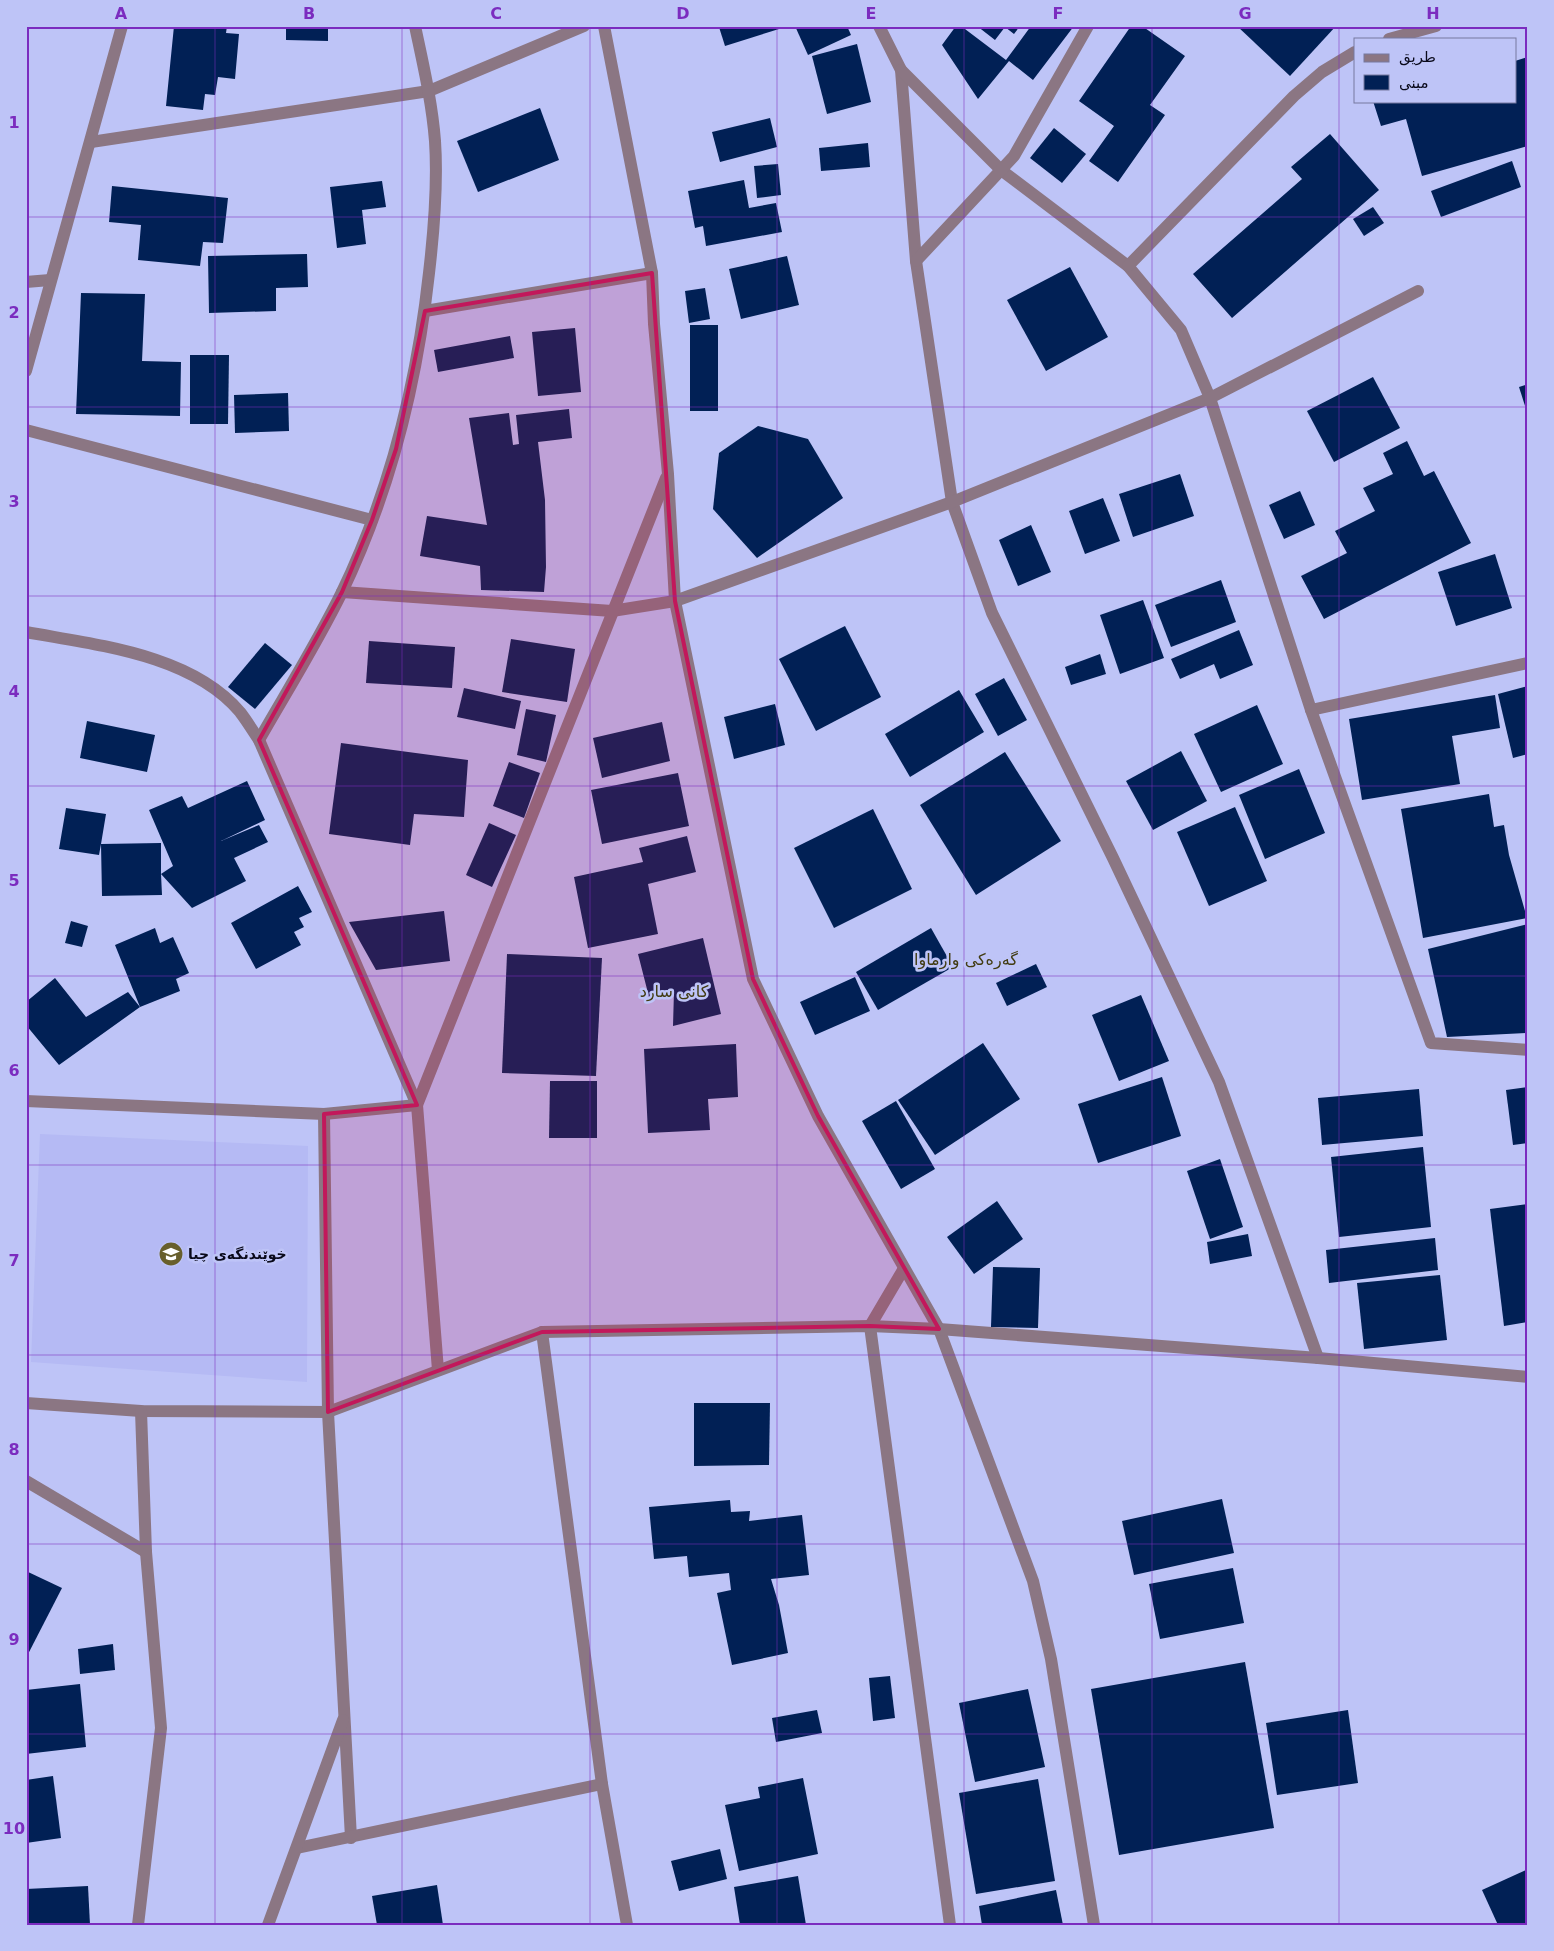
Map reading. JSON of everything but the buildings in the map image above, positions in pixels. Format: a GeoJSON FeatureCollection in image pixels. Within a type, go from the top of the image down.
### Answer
{"type":"FeatureCollection","features":[{"type":"Feature","properties":{"kind":"street"},"geometry":{"type":"LineString","coordinates":[[26,371],[122,26]]}},
{"type":"Feature","properties":{"kind":"street"},"geometry":{"type":"LineString","coordinates":[[259,740],[342,592],[372,520],[399,440],[415,374],[425,312],[434,216],[435,142],[429,91],[415,26]]}},
{"type":"Feature","properties":{"kind":"street"},"geometry":{"type":"LineString","coordinates":[[90,142],[429,91],[584,26]]}},
{"type":"Feature","properties":{"kind":"street"},"geometry":{"type":"LineString","coordinates":[[604,26],[652,273],[654,324],[668,474],[675,601],[753,979],[818,1116],[903,1270],[939,1329],[1033,1581],[1051,1659],[1094,1925]]}},
{"type":"Feature","properties":{"kind":"street"},"geometry":{"type":"LineString","coordinates":[[879,26],[901,70],[1001,170],[1128,266],[1181,330],[1210,398],[1311,710],[1431,1043],[1528,1050]]}},
{"type":"Feature","properties":{"kind":"street"},"geometry":{"type":"LineString","coordinates":[[916,261],[1014,156],[1088,26]]}},
{"type":"Feature","properties":{"kind":"street"},"geometry":{"type":"LineString","coordinates":[[1393,38],[1436,26]]}},
{"type":"Feature","properties":{"kind":"street"},"geometry":{"type":"LineString","coordinates":[[1128,266],[1294,96],[1322,72],[1354,53]]}},
{"type":"Feature","properties":{"kind":"street"},"geometry":{"type":"LineString","coordinates":[[901,70],[916,261],[952,502],[992,613],[1114,858],[1220,1082],[1318,1358]]}},
{"type":"Feature","properties":{"kind":"street"},"geometry":{"type":"LineString","coordinates":[[425,312],[652,273]]}},
{"type":"Feature","properties":{"kind":"street"},"geometry":{"type":"LineString","coordinates":[[26,282],[50,280]]}},
{"type":"Feature","properties":{"kind":"street"},"geometry":{"type":"LineString","coordinates":[[342,592],[612,610],[675,601],[952,502],[1210,398],[1418,291]]}},
{"type":"Feature","properties":{"kind":"street"},"geometry":{"type":"LineString","coordinates":[[26,430],[372,520]]}},
{"type":"Feature","properties":{"kind":"street"},"geometry":{"type":"LineString","coordinates":[[417,1105],[612,610],[668,474]]}},
{"type":"Feature","properties":{"kind":"street"},"geometry":{"type":"LineString","coordinates":[[26,632],[115,648],[160,661],[191,675],[220,693],[240,712],[259,740],[417,1105],[438,1370]]}},
{"type":"Feature","properties":{"kind":"street"},"geometry":{"type":"LineString","coordinates":[[1311,710],[1528,663]]}},
{"type":"Feature","properties":{"kind":"street"},"geometry":{"type":"LineString","coordinates":[[26,1101],[324,1114],[417,1105]]}},
{"type":"Feature","properties":{"kind":"street"},"geometry":{"type":"LineString","coordinates":[[324,1114],[328,1412],[346,1713],[351,1838]]}},
{"type":"Feature","properties":{"kind":"street"},"geometry":{"type":"LineString","coordinates":[[903,1270],[870,1326],[950,1925]]}},
{"type":"Feature","properties":{"kind":"street"},"geometry":{"type":"LineString","coordinates":[[26,1403],[141,1411],[328,1412],[542,1332],[870,1326],[939,1329],[1318,1358],[1528,1377]]}},
{"type":"Feature","properties":{"kind":"street"},"geometry":{"type":"LineString","coordinates":[[542,1332],[602,1784],[628,1925]]}},
{"type":"Feature","properties":{"kind":"street"},"geometry":{"type":"LineString","coordinates":[[138,1925],[161,1728],[146,1552],[141,1411]]}},
{"type":"Feature","properties":{"kind":"street"},"geometry":{"type":"LineString","coordinates":[[26,1481],[146,1552]]}},
{"type":"Feature","properties":{"kind":"street"},"geometry":{"type":"LineString","coordinates":[[268,1925],[346,1713]]}},
{"type":"Feature","properties":{"kind":"street"},"geometry":{"type":"LineString","coordinates":[[297,1848],[602,1784]]}},
{"type":"Feature","properties":{"kind":"highlighted area"},"geometry":{"type":"Polygon","coordinates":[[[652,273],[675,601],[753,979],[818,1116],[939,1329],[870,1326],[542,1332],[328,1412],[324,1114],[417,1105],[259,740],[342,592],[372,520],[396,449],[425,311],[652,273]]]}},
{"type":"Feature","properties":{"kind":"shaded area","name":"خوێندنگەی چیا"},"geometry":{"type":"Polygon","coordinates":[[[40,1134],[308,1146],[307,1382],[31,1362],[40,1134]]]}},
{"type":"Feature","properties":{"kind":"place","name":"خوێندنگەی چیا"},"geometry":{"type":"Point","coordinates":[171,1254]}},
{"type":"Feature","properties":{"kind":"district","name":"گەرەکی وارماوا"},"geometry":{"type":"Point","coordinates":[966,959]}},
{"type":"Feature","properties":{"kind":"district","name":"کانی سارد"},"geometry":{"type":"Point","coordinates":[674,991]}}]}
